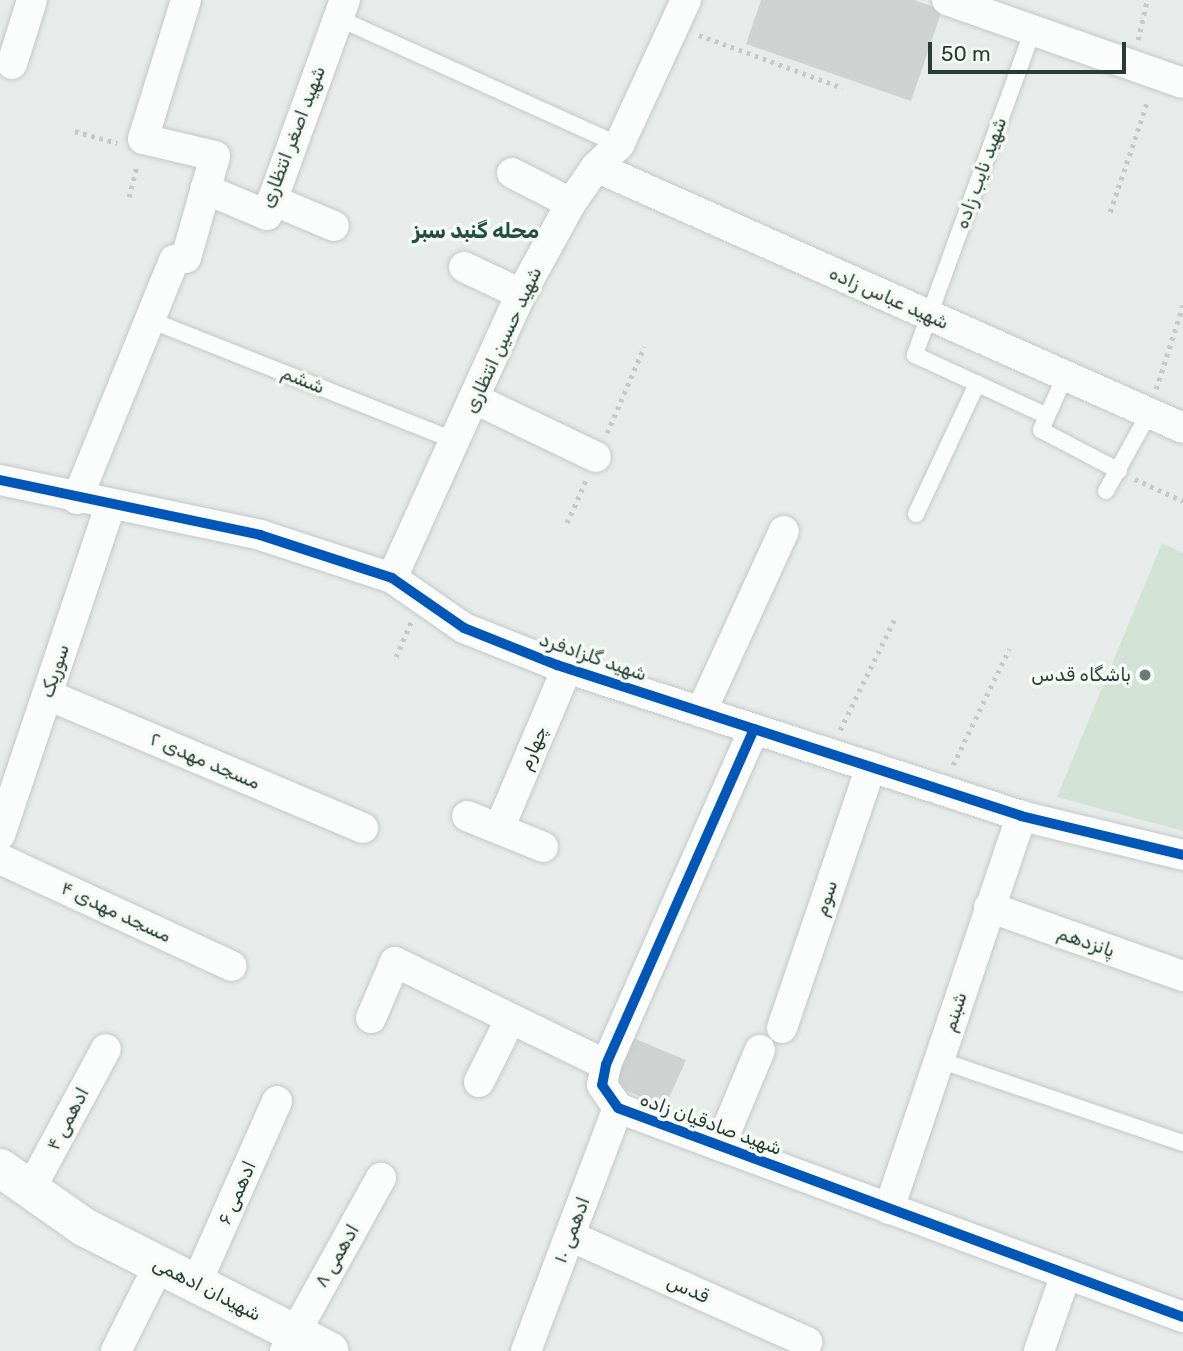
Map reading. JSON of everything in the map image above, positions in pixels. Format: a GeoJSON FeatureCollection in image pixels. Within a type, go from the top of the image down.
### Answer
{"type":"FeatureCollection","features":[{"type":"Feature","properties":{"kind":"street"},"geometry":{"type":"LineString","coordinates":[[12,64],[32,0]]}},
{"type":"Feature","properties":{"kind":"street"},"geometry":{"type":"LineString","coordinates":[[77,499],[150,320],[180,259],[215,156],[144,139],[186,0]]}},
{"type":"Feature","properties":{"kind":"street"},"geometry":{"type":"LineString","coordinates":[[947,0],[978,5],[1033,30],[1157,74]]}},
{"type":"Feature","properties":{"kind":"street","name":"شهید اصغر انتظاری"},"geometry":{"type":"LineString","coordinates":[[205,189],[267,215],[342,9]]}},
{"type":"Feature","properties":{"kind":"street","name":"شهید حسین انتظاری"},"geometry":{"type":"LineString","coordinates":[[393,578],[521,294],[571,203],[596,167],[619,145],[680,13]]}},
{"type":"Feature","properties":{"kind":"street","name":"شهید عباس زاده"},"geometry":{"type":"LineString","coordinates":[[596,167],[1183,428]]}},
{"type":"Feature","properties":{"kind":"street"},"geometry":{"type":"LineString","coordinates":[[512,173],[571,203]]}},
{"type":"Feature","properties":{"kind":"street"},"geometry":{"type":"LineString","coordinates":[[272,200],[334,226]]}},
{"type":"Feature","properties":{"kind":"street"},"geometry":{"type":"LineString","coordinates":[[464,267],[521,294]]}},
{"type":"Feature","properties":{"kind":"street"},"geometry":{"type":"LineString","coordinates":[[475,399],[596,457]]}},
{"type":"Feature","properties":{"kind":"street","name":"شهید گلزادفرد"},"geometry":{"type":"LineString","coordinates":[[0,480],[110,506],[260,535],[393,578],[464,628],[567,668],[1021,816],[1183,855]]}},
{"type":"Feature","properties":{"kind":"street","name":"سوریک"},"geometry":{"type":"LineString","coordinates":[[0,835],[110,506]]}},
{"type":"Feature","properties":{"kind":"street"},"geometry":{"type":"LineString","coordinates":[[701,712],[784,531]]}},
{"type":"Feature","properties":{"kind":"street","name":"چهارم"},"geometry":{"type":"LineString","coordinates":[[499,829],[567,668]]}},
{"type":"Feature","properties":{"kind":"street","name":"مسجد مهدی ۲"},"geometry":{"type":"LineString","coordinates":[[48,695],[363,828]]}},
{"type":"Feature","properties":{"kind":"street"},"geometry":{"type":"LineString","coordinates":[[371,1018],[395,962],[606,1065],[754,729]]}},
{"type":"Feature","properties":{"kind":"street","name":"سوم"},"geometry":{"type":"LineString","coordinates":[[782,1028],[871,767]]}},
{"type":"Feature","properties":{"kind":"street"},"geometry":{"type":"LineString","coordinates":[[467,816],[543,847]]}},
{"type":"Feature","properties":{"kind":"street","name":"شبنم"},"geometry":{"type":"LineString","coordinates":[[890,1209],[1021,816]]}},
{"type":"Feature","properties":{"kind":"street","name":"مسجد مهدی ۴"},"geometry":{"type":"LineString","coordinates":[[0,859],[232,965]]}},
{"type":"Feature","properties":{"kind":"street","name":"پانزدهم"},"geometry":{"type":"LineString","coordinates":[[989,908],[1183,976]]}},
{"type":"Feature","properties":{"kind":"street"},"geometry":{"type":"LineString","coordinates":[[479,1082],[510,1020]]}},
{"type":"Feature","properties":{"kind":"street","name":"ادهمی ۴"},"geometry":{"type":"LineString","coordinates":[[15,1198],[106,1049]]}},
{"type":"Feature","properties":{"kind":"street"},"geometry":{"type":"LineString","coordinates":[[720,1146],[760,1050]]}},
{"type":"Feature","properties":{"kind":"street","name":"شهید صادقیان زاده"},"geometry":{"type":"LineString","coordinates":[[606,1065],[602,1085],[618,1108],[1183,1317]]}},
{"type":"Feature","properties":{"kind":"street","name":"ادهمی ۶"},"geometry":{"type":"LineString","coordinates":[[197,1284],[278,1101]]}},
{"type":"Feature","properties":{"kind":"street","name":"ادهمی ۱۰"},"geometry":{"type":"LineString","coordinates":[[526,1351],[618,1108]]}},
{"type":"Feature","properties":{"kind":"street"},"geometry":{"type":"LineString","coordinates":[[0,1168],[15,1198]]}},
{"type":"Feature","properties":{"kind":"street","name":"ادهمی ۸"},"geometry":{"type":"LineString","coordinates":[[289,1342],[381,1178]]}},
{"type":"Feature","properties":{"kind":"street","name":"شهیدان ادهمی"},"geometry":{"type":"LineString","coordinates":[[15,1198],[24,1208],[84,1227],[197,1284],[289,1342],[330,1351]]}},
{"type":"Feature","properties":{"kind":"street","name":"قدس"},"geometry":{"type":"LineString","coordinates":[[570,1236],[807,1342]]}},
{"type":"Feature","properties":{"kind":"street"},"geometry":{"type":"LineString","coordinates":[[116,1351],[159,1265]]}},
{"type":"Feature","properties":{"kind":"street"},"geometry":{"type":"LineString","coordinates":[[1039,1351],[1066,1274]]}},
{"type":"Feature","properties":{"kind":"lane"},"geometry":{"type":"LineString","coordinates":[[342,9],[619,145]]}},
{"type":"Feature","properties":{"kind":"lane","name":"شهید نایب زاده"},"geometry":{"type":"LineString","coordinates":[[977,384],[915,355],[1033,30]]}},
{"type":"Feature","properties":{"kind":"lane","name":"ششم"},"geometry":{"type":"LineString","coordinates":[[150,320],[456,441]]}},
{"type":"Feature","properties":{"kind":"lane"},"geometry":{"type":"LineString","coordinates":[[1065,376],[1041,430],[1119,471]]}},
{"type":"Feature","properties":{"kind":"lane"},"geometry":{"type":"LineString","coordinates":[[916,514],[977,384],[1047,416]]}},
{"type":"Feature","properties":{"kind":"lane"},"geometry":{"type":"LineString","coordinates":[[1106,491],[1149,413]]}},
{"type":"Feature","properties":{"kind":"lane"},"geometry":{"type":"LineString","coordinates":[[939,1060],[1183,1143]]}},
{"type":"Feature","properties":{"kind":"path"},"geometry":{"type":"LineString","coordinates":[[1110,212],[1157,74],[1147,0]]}},
{"type":"Feature","properties":{"kind":"path"},"geometry":{"type":"LineString","coordinates":[[680,13],[843,88]]}},
{"type":"Feature","properties":{"kind":"path"},"geometry":{"type":"LineString","coordinates":[[75,131],[131,147],[144,139]]}},
{"type":"Feature","properties":{"kind":"path"},"geometry":{"type":"LineString","coordinates":[[1149,413],[1183,305]]}},
{"type":"Feature","properties":{"kind":"path"},"geometry":{"type":"LineString","coordinates":[[1119,471],[1183,501]]}},
{"type":"Feature","properties":{"kind":"path"},"geometry":{"type":"LineString","coordinates":[[396,656],[421,598]]}},
{"type":"Feature","properties":{"kind":"path"},"geometry":{"type":"LineString","coordinates":[[829,753],[895,618]]}},
{"type":"Feature","properties":{"kind":"path"},"geometry":{"type":"LineString","coordinates":[[941,790],[1009,649]]}},
{"type":"Feature","properties":{"kind":"green space","name":"باشگاه قدس"},"geometry":{"type":"Polygon","coordinates":[[[1162,543],[1183,553],[1183,831],[1057,797],[1162,543]]]}},
{"type":"Feature","properties":{"kind":"building"},"geometry":{"type":"Polygon","coordinates":[[[761,0],[914,0],[942,10],[911,101],[746,44],[761,0]]]}},
{"type":"Feature","properties":{"kind":"building"},"geometry":{"type":"Polygon","coordinates":[[[633,1038],[686,1060],[665,1107],[613,1085],[633,1038]]]}},
{"type":"Feature","properties":{"kind":"cycle path"},"geometry":{"type":"LineString","coordinates":[[0,480],[260,535],[392,578],[464,628],[557,665],[1021,816],[1183,855]]}},
{"type":"Feature","properties":{"kind":"cycle path"},"geometry":{"type":"LineString","coordinates":[[754,729],[606,1065],[602,1085],[618,1108],[1183,1317]]}},
{"type":"Feature","properties":{"kind":"place","name":"باشگاه قدس"},"geometry":{"type":"Point","coordinates":[1145,675]}},
{"type":"Feature","properties":{"kind":"district","name":"محله گنبد سبز"},"geometry":{"type":"Point","coordinates":[476,231]}}]}
